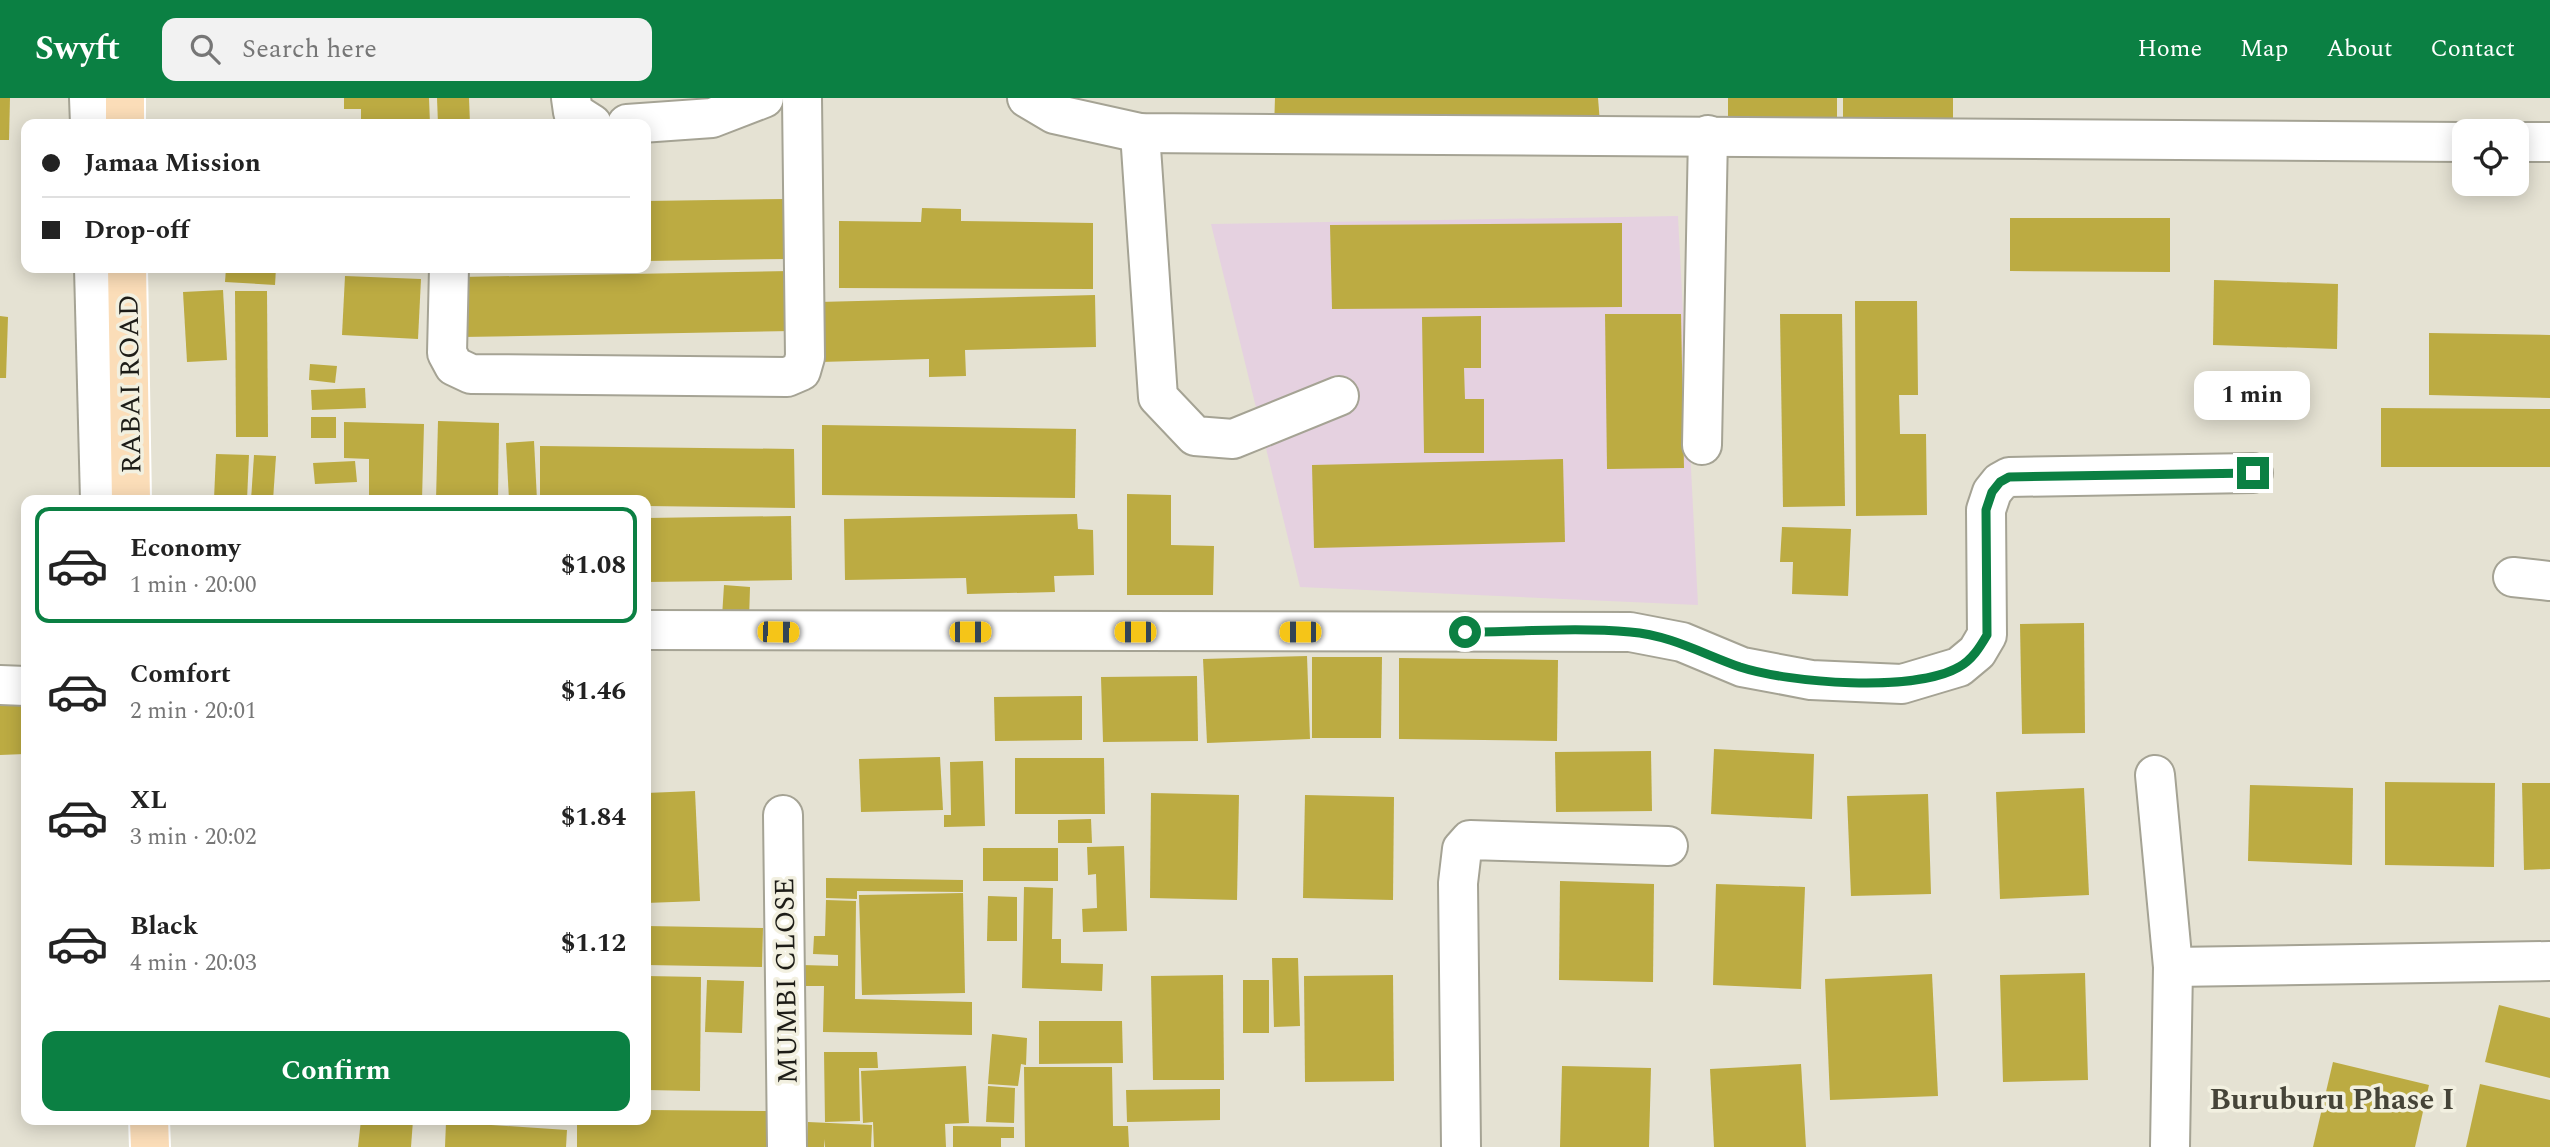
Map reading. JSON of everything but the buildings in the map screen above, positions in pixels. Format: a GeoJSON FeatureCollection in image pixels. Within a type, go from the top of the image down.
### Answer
{"type":"FeatureCollection","features":[{"type":"Feature","properties":{"kind":"main road"},"geometry":{"type":"LineString","coordinates":[[125,98],[125,119]]}},
{"type":"Feature","properties":{"kind":"main road","name":"RABAI ROAD"},"geometry":{"type":"LineString","coordinates":[[128,273],[131,495]]}},
{"type":"Feature","properties":{"kind":"main road"},"geometry":{"type":"LineString","coordinates":[[149,1125],[150,1147]]}},
{"type":"Feature","properties":{"kind":"street"},"geometry":{"type":"LineString","coordinates":[[89,98],[90,119]]}},
{"type":"Feature","properties":{"kind":"street"},"geometry":{"type":"LineString","coordinates":[[571,98],[573,112],[585,119]]}},
{"type":"Feature","properties":{"kind":"street"},"geometry":{"type":"LineString","coordinates":[[651,122],[712,118],[764,98]]}},
{"type":"Feature","properties":{"kind":"street"},"geometry":{"type":"LineString","coordinates":[[449,273],[447,353],[454,366],[471,374],[787,377],[801,371],[805,357],[802,98]]}},
{"type":"Feature","properties":{"kind":"street"},"geometry":{"type":"LineString","coordinates":[[1027,98],[1054,114],[1140,133],[2452,142]]}},
{"type":"Feature","properties":{"kind":"street"},"geometry":{"type":"LineString","coordinates":[[1140,133],[1158,397],[1195,436],[1233,439],[1339,396]]}},
{"type":"Feature","properties":{"kind":"street"},"geometry":{"type":"LineString","coordinates":[[1702,445],[1708,135]]}},
{"type":"Feature","properties":{"kind":"street"},"geometry":{"type":"LineString","coordinates":[[2529,142],[2550,142]]}},
{"type":"Feature","properties":{"kind":"street"},"geometry":{"type":"LineString","coordinates":[[94,273],[100,495]]}},
{"type":"Feature","properties":{"kind":"street"},"geometry":{"type":"LineString","coordinates":[[651,630],[1630,632],[1682,642],[1742,667],[1811,680],[1902,684],[1959,667],[1977,652],[1987,635],[1986,510],[2000,482],[2009,477],[2253,473]]}},
{"type":"Feature","properties":{"kind":"street"},"geometry":{"type":"LineString","coordinates":[[0,685],[21,686]]}},
{"type":"Feature","properties":{"kind":"street"},"geometry":{"type":"LineString","coordinates":[[2155,775],[2173,967],[2170,1147]]}},
{"type":"Feature","properties":{"kind":"street","name":"MUMBI CLOSE"},"geometry":{"type":"LineString","coordinates":[[783,815],[787,1147]]}},
{"type":"Feature","properties":{"kind":"street"},"geometry":{"type":"LineString","coordinates":[[1461,1147],[1458,883],[1462,849],[1470,840],[1668,846]]}},
{"type":"Feature","properties":{"kind":"street"},"geometry":{"type":"LineString","coordinates":[[2173,967],[2550,961]]}},
{"type":"Feature","properties":{"kind":"shaded area"},"geometry":{"type":"Polygon","coordinates":[[[1678,216],[1698,605],[1300,587],[1211,224],[1678,216]]]}},
{"type":"Feature","properties":{"kind":"district","name":"Buruburu Phase I"},"geometry":{"type":"Point","coordinates":[2332,1099]}},
{"type":"Feature","properties":{"kind":"route"},"geometry":{"type":"LineString","coordinates":[[1465,632],[1630,632],[1682,642],[1742,667],[1811,680],[1902,684],[1959,667],[1977,652],[1987,635],[1986,510],[1992,492],[2000,482],[2009,477],[2253,473]]}}]}
